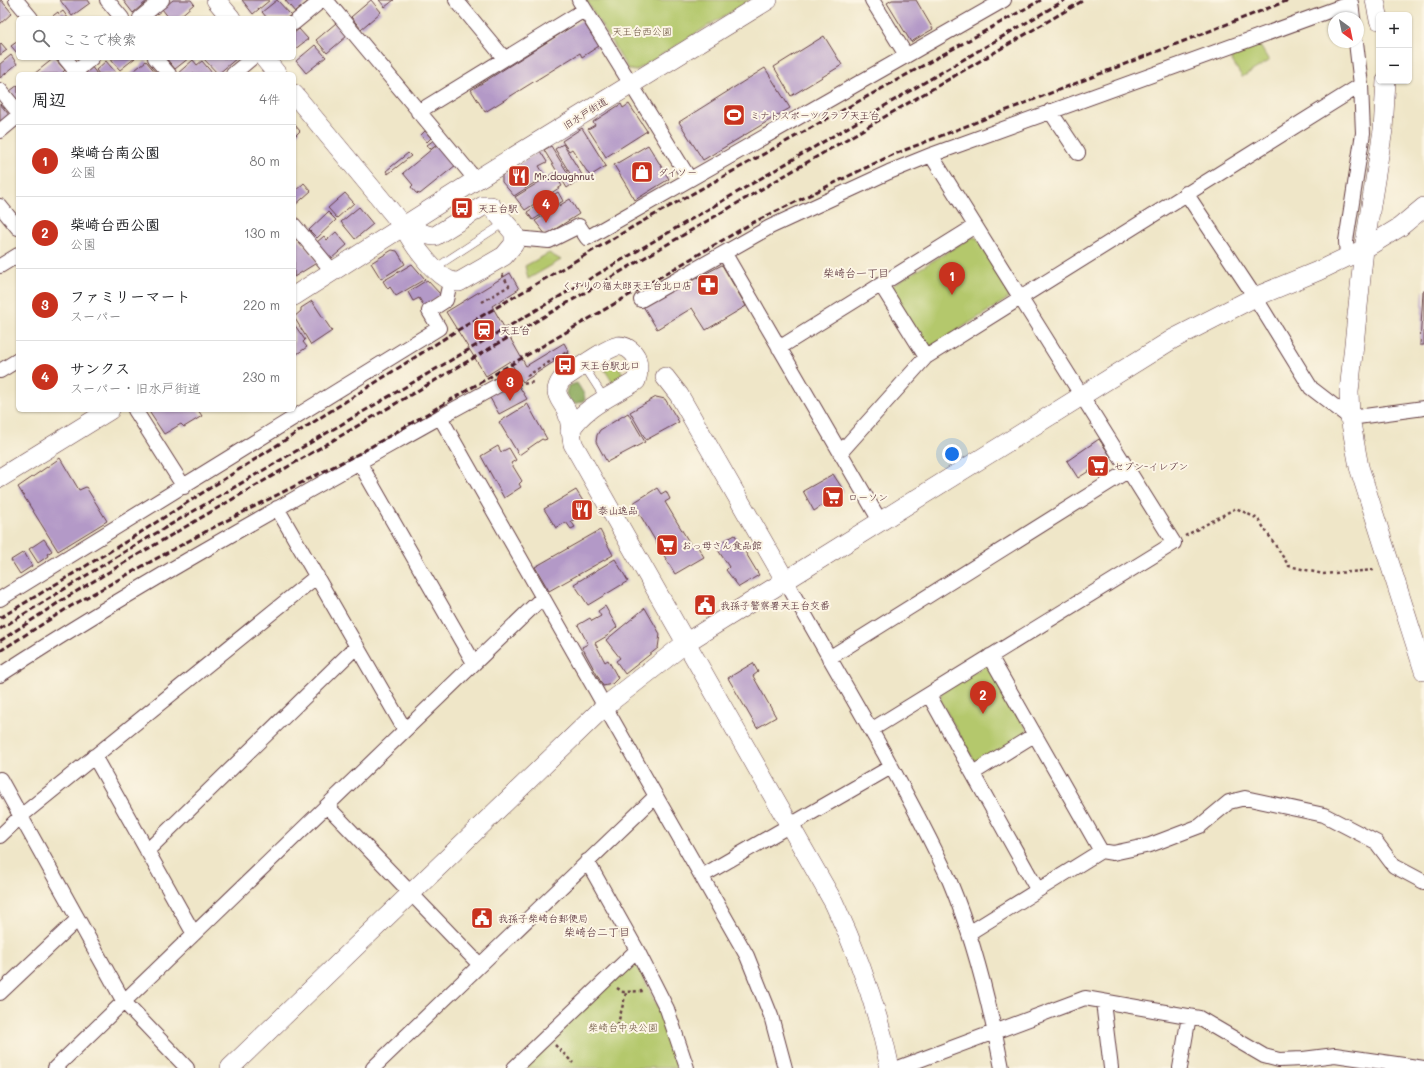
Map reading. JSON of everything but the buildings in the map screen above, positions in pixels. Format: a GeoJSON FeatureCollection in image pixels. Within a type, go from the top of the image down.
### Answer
{"type":"FeatureCollection","features":[{"type":"Feature","properties":{"kind":"street"},"geometry":{"type":"LineString","coordinates":[[16,0],[29,16]]}},
{"type":"Feature","properties":{"kind":"street"},"geometry":{"type":"LineString","coordinates":[[107,0],[120,16]]}},
{"type":"Feature","properties":{"kind":"street"},"geometry":{"type":"LineString","coordinates":[[142,16],[162,0]]}},
{"type":"Feature","properties":{"kind":"street"},"geometry":{"type":"LineString","coordinates":[[216,0],[229,16]]}},
{"type":"Feature","properties":{"kind":"street"},"geometry":{"type":"LineString","coordinates":[[296,22],[322,0]]}},
{"type":"Feature","properties":{"kind":"street"},"geometry":{"type":"LineString","coordinates":[[326,0],[476,180]]}},
{"type":"Feature","properties":{"kind":"street"},"geometry":{"type":"LineString","coordinates":[[456,0],[504,58]]}},
{"type":"Feature","properties":{"kind":"street","name":"旧水戸街道"},"geometry":{"type":"LineString","coordinates":[[296,295],[476,180],[768,0]]}},
{"type":"Feature","properties":{"kind":"street"},"geometry":{"type":"LineString","coordinates":[[872,0],[906,56]]}},
{"type":"Feature","properties":{"kind":"street"},"geometry":{"type":"LineString","coordinates":[[510,230],[549,241],[579,226],[587,238],[689,178],[1004,0]]}},
{"type":"Feature","properties":{"kind":"street"},"geometry":{"type":"LineString","coordinates":[[1375,0],[1377,12]]}},
{"type":"Feature","properties":{"kind":"street"},"geometry":{"type":"LineString","coordinates":[[641,300],[725,254],[770,227],[889,172],[1050,110],[1351,3],[1352,12]]}},
{"type":"Feature","properties":{"kind":"street"},"geometry":{"type":"LineString","coordinates":[[418,112],[504,58],[582,5],[689,178]]}},
{"type":"Feature","properties":{"kind":"street"},"geometry":{"type":"LineString","coordinates":[[1347,257],[1346,241],[1363,133],[1361,85],[1357,48]]}},
{"type":"Feature","properties":{"kind":"street"},"geometry":{"type":"LineString","coordinates":[[66,60],[75,72]]}},
{"type":"Feature","properties":{"kind":"street"},"geometry":{"type":"LineString","coordinates":[[77,72],[90,60]]}},
{"type":"Feature","properties":{"kind":"street"},"geometry":{"type":"LineString","coordinates":[[157,60],[167,72]]}},
{"type":"Feature","properties":{"kind":"street"},"geometry":{"type":"LineString","coordinates":[[235,72],[250,60]]}},
{"type":"Feature","properties":{"kind":"street"},"geometry":{"type":"LineString","coordinates":[[266,60],[275,72]]}},
{"type":"Feature","properties":{"kind":"street"},"geometry":{"type":"LineString","coordinates":[[1386,84],[1383,130],[1364,249],[1349,392],[1350,418],[1359,467],[1424,671]]}},
{"type":"Feature","properties":{"kind":"street"},"geometry":{"type":"LineString","coordinates":[[840,453],[926,357],[1186,193],[1361,85]]}},
{"type":"Feature","properties":{"kind":"street"},"geometry":{"type":"LineString","coordinates":[[0,90],[16,110]]}},
{"type":"Feature","properties":{"kind":"street"},"geometry":{"type":"LineString","coordinates":[[296,96],[404,227],[412,243],[450,282],[459,282],[504,256],[514,244],[510,230],[495,209],[487,206],[483,206],[435,236],[427,236],[420,231],[404,227]]}},
{"type":"Feature","properties":{"kind":"street"},"geometry":{"type":"LineString","coordinates":[[1050,110],[1078,153]]}},
{"type":"Feature","properties":{"kind":"street"},"geometry":{"type":"LineString","coordinates":[[0,131],[16,118]]}},
{"type":"Feature","properties":{"kind":"street"},"geometry":{"type":"LineString","coordinates":[[871,730],[1174,543],[932,155]]}},
{"type":"Feature","properties":{"kind":"street"},"geometry":{"type":"LineString","coordinates":[[1186,193],[1255,297],[1311,388],[1350,418],[1424,408]]}},
{"type":"Feature","properties":{"kind":"street"},"geometry":{"type":"LineString","coordinates":[[0,206],[16,226]]}},
{"type":"Feature","properties":{"kind":"street"},"geometry":{"type":"LineString","coordinates":[[230,1068],[604,706],[687,642],[1173,339],[1255,297],[1318,271],[1364,249],[1400,227],[1424,207]]}},
{"type":"Feature","properties":{"kind":"street"},"geometry":{"type":"LineString","coordinates":[[779,348],[975,226]]}},
{"type":"Feature","properties":{"kind":"street"},"geometry":{"type":"LineString","coordinates":[[296,227],[333,272]]}},
{"type":"Feature","properties":{"kind":"street"},"geometry":{"type":"LineString","coordinates":[[725,254],[880,522]]}},
{"type":"Feature","properties":{"kind":"street"},"geometry":{"type":"LineString","coordinates":[[0,266],[16,256]]}},
{"type":"Feature","properties":{"kind":"street"},"geometry":{"type":"LineString","coordinates":[[0,598],[184,487],[440,328],[429,311],[446,300],[450,282]]}},
{"type":"Feature","properties":{"kind":"street"},"geometry":{"type":"LineString","coordinates":[[881,285],[926,357]]}},
{"type":"Feature","properties":{"kind":"street"},"geometry":{"type":"LineString","coordinates":[[890,1068],[884,1035],[872,998],[852,942],[834,903],[687,642],[573,444],[567,412],[557,392],[558,384],[577,362],[619,346],[626,348],[665,377],[679,395],[920,818],[950,882],[969,933],[989,1001],[1002,1068]]}},
{"type":"Feature","properties":{"kind":"street"},"geometry":{"type":"LineString","coordinates":[[634,353],[639,368],[636,381]]}},
{"type":"Feature","properties":{"kind":"street"},"geometry":{"type":"LineString","coordinates":[[0,371],[16,361]]}},
{"type":"Feature","properties":{"kind":"street"},"geometry":{"type":"LineString","coordinates":[[570,431],[575,422],[586,411],[636,381],[665,377]]}},
{"type":"Feature","properties":{"kind":"street"},"geometry":{"type":"LineString","coordinates":[[0,675],[82,622],[277,508],[506,381]]}},
{"type":"Feature","properties":{"kind":"street"},"geometry":{"type":"LineString","coordinates":[[567,412],[572,414],[586,411]]}},
{"type":"Feature","properties":{"kind":"street"},"geometry":{"type":"LineString","coordinates":[[0,478],[107,412]]}},
{"type":"Feature","properties":{"kind":"street"},"geometry":{"type":"LineString","coordinates":[[136,412],[184,487]]}},
{"type":"Feature","properties":{"kind":"street"},"geometry":{"type":"LineString","coordinates":[[440,417],[747,956],[771,1016],[785,1068]]}},
{"type":"Feature","properties":{"kind":"street"},"geometry":{"type":"LineString","coordinates":[[359,462],[474,663]]}},
{"type":"Feature","properties":{"kind":"street"},"geometry":{"type":"LineString","coordinates":[[829,658],[1128,470]]}},
{"type":"Feature","properties":{"kind":"street"},"geometry":{"type":"LineString","coordinates":[[277,508],[405,730]]}},
{"type":"Feature","properties":{"kind":"street"},"geometry":{"type":"LineString","coordinates":[[0,836],[21,816],[94,756],[317,576]]}},
{"type":"Feature","properties":{"kind":"street"},"geometry":{"type":"LineString","coordinates":[[55,1068],[542,598]]}},
{"type":"Feature","properties":{"kind":"street"},"geometry":{"type":"LineString","coordinates":[[147,851],[357,646]]}},
{"type":"Feature","properties":{"kind":"street"},"geometry":{"type":"LineString","coordinates":[[990,656],[1101,851]]}},
{"type":"Feature","properties":{"kind":"street"},"geometry":{"type":"LineString","coordinates":[[929,694],[1037,890]]}},
{"type":"Feature","properties":{"kind":"street"},"geometry":{"type":"LineString","coordinates":[[973,773],[1034,735]]}},
{"type":"Feature","properties":{"kind":"street"},"geometry":{"type":"LineString","coordinates":[[94,756],[194,934]]}},
{"type":"Feature","properties":{"kind":"street"},"geometry":{"type":"LineString","coordinates":[[702,876],[891,767]]}},
{"type":"Feature","properties":{"kind":"street"},"geometry":{"type":"LineString","coordinates":[[0,779],[124,1002],[186,1068]]}},
{"type":"Feature","properties":{"kind":"street"},"geometry":{"type":"LineString","coordinates":[[373,1068],[587,860],[656,796]]}},
{"type":"Feature","properties":{"kind":"street"},"geometry":{"type":"LineString","coordinates":[[969,933],[1101,851],[1113,853],[1150,845],[1200,826],[1229,802],[1245,798],[1324,815],[1376,842],[1394,866],[1424,882]]}},
{"type":"Feature","properties":{"kind":"street"},"geometry":{"type":"LineString","coordinates":[[327,806],[479,964]]}},
{"type":"Feature","properties":{"kind":"street"},"geometry":{"type":"LineString","coordinates":[[587,860],[656,988],[674,1028],[688,1068]]}},
{"type":"Feature","properties":{"kind":"street"},"geometry":{"type":"LineString","coordinates":[[0,993],[78,919]]}},
{"type":"Feature","properties":{"kind":"street"},"geometry":{"type":"LineString","coordinates":[[514,1068],[636,950]]}},
{"type":"Feature","properties":{"kind":"street"},"geometry":{"type":"LineString","coordinates":[[898,1068],[1085,998],[1199,1018],[1264,1056],[1272,1058],[1303,1059],[1335,1055],[1424,1068]]}},
{"type":"Feature","properties":{"kind":"street"},"geometry":{"type":"LineString","coordinates":[[1103,1002],[1111,1068]]}},
{"type":"Feature","properties":{"kind":"street"},"geometry":{"type":"LineString","coordinates":[[1180,1068],[1189,1016]]}},
{"type":"Feature","properties":{"kind":"lane"},"geometry":{"type":"LineString","coordinates":[[435,268],[510,230]]}},
{"type":"Feature","properties":{"kind":"lane"},"geometry":{"type":"LineString","coordinates":[[577,362],[605,400]]}},
{"type":"Feature","properties":{"kind":"path"},"geometry":{"type":"LineString","coordinates":[[482,302],[509,286],[500,271]]}},
{"type":"Feature","properties":{"kind":"path"},"geometry":{"type":"LineString","coordinates":[[527,376],[567,351],[577,362]]}},
{"type":"Feature","properties":{"kind":"path"},"geometry":{"type":"LineString","coordinates":[[1174,543],[1236,508],[1258,519],[1289,566],[1323,574],[1392,569]]}},
{"type":"Feature","properties":{"kind":"path"},"geometry":{"type":"LineString","coordinates":[[606,979],[622,992],[626,993],[635,993],[656,988]]}},
{"type":"Feature","properties":{"kind":"path"},"geometry":{"type":"LineString","coordinates":[[616,1031],[626,993]]}},
{"type":"Feature","properties":{"kind":"path"},"geometry":{"type":"LineString","coordinates":[[546,1037],[573,1063]]}},
{"type":"Feature","properties":{"kind":"green space","name":"天王台西公園"},"geometry":{"type":"Polygon","coordinates":[[[586,0],[750,0],[635,71],[628,69],[586,0]]]}},
{"type":"Feature","properties":{"kind":"green space"},"geometry":{"type":"Polygon","coordinates":[[[1259,44],[1269,61],[1242,77],[1228,54],[1259,44]]]}},
{"type":"Feature","properties":{"kind":"green space"},"geometry":{"type":"Polygon","coordinates":[[[972,237],[977,238],[1011,292],[1009,298],[931,347],[925,346],[891,291],[893,285],[972,237]]]}},
{"type":"Feature","properties":{"kind":"green space"},"geometry":{"type":"Polygon","coordinates":[[[549,253],[561,260],[528,279],[525,266],[549,253]]]}},
{"type":"Feature","properties":{"kind":"green space"},"geometry":{"type":"Polygon","coordinates":[[[614,361],[622,372],[622,379],[617,383],[613,383],[603,367],[614,361]]]}},
{"type":"Feature","properties":{"kind":"green space"},"geometry":{"type":"Polygon","coordinates":[[[577,383],[584,394],[585,400],[575,404],[571,402],[566,394],[568,386],[577,383]]]}},
{"type":"Feature","properties":{"kind":"green space"},"geometry":{"type":"Polygon","coordinates":[[[986,665],[991,668],[1027,729],[1025,737],[980,763],[975,762],[940,700],[942,692],[986,665]]]}},
{"type":"Feature","properties":{"kind":"green space","name":"柴崎台中央公園"},"geometry":{"type":"Polygon","coordinates":[[[631,963],[637,965],[660,1012],[681,1068],[522,1068],[631,963]]]}},
{"type":"Feature","properties":{"kind":"railway"},"geometry":{"type":"LineString","coordinates":[[0,618],[127,541],[453,333],[636,225],[1041,0]]}},
{"type":"Feature","properties":{"kind":"railway"},"geometry":{"type":"LineString","coordinates":[[0,629],[129,549],[1065,0]]}},
{"type":"Feature","properties":{"kind":"railway"},"geometry":{"type":"LineString","coordinates":[[0,641],[67,597],[134,557],[1084,0]]}},
{"type":"Feature","properties":{"kind":"railway"},"geometry":{"type":"LineString","coordinates":[[0,651],[71,606],[141,567],[216,526],[362,452],[752,223],[892,155],[1289,0]]}},
{"type":"Feature","properties":{"kind":"place","name":"ミナトスポーツクラブ天王台"},"geometry":{"type":"Point","coordinates":[734,115]}},
{"type":"Feature","properties":{"kind":"place","name":"ダイソー"},"geometry":{"type":"Point","coordinates":[642,172]}},
{"type":"Feature","properties":{"kind":"place","name":"Mr.doughnut"},"geometry":{"type":"Point","coordinates":[519,176]}},
{"type":"Feature","properties":{"kind":"place","name":"天王台駅"},"geometry":{"type":"Point","coordinates":[462,208]}},
{"type":"Feature","properties":{"kind":"place","name":"サンクス"},"geometry":{"type":"Point","coordinates":[546,223]}},
{"type":"Feature","properties":{"kind":"place","name":"くすりの福太郎天王台北口店"},"geometry":{"type":"Point","coordinates":[708,285]}},
{"type":"Feature","properties":{"kind":"place","name":"柴崎台南公園"},"geometry":{"type":"Point","coordinates":[952,295]}},
{"type":"Feature","properties":{"kind":"place","name":"天王台"},"geometry":{"type":"Point","coordinates":[484,330]}},
{"type":"Feature","properties":{"kind":"place","name":"天王台駅北口"},"geometry":{"type":"Point","coordinates":[565,365]}},
{"type":"Feature","properties":{"kind":"place","name":"ファミリーマート"},"geometry":{"type":"Point","coordinates":[510,401]}},
{"type":"Feature","properties":{"kind":"place","name":"セブン-イレブン"},"geometry":{"type":"Point","coordinates":[1098,466]}},
{"type":"Feature","properties":{"kind":"place","name":"ローソン"},"geometry":{"type":"Point","coordinates":[833,497]}},
{"type":"Feature","properties":{"kind":"place","name":"泰山逸品"},"geometry":{"type":"Point","coordinates":[582,510]}},
{"type":"Feature","properties":{"kind":"place","name":"おっ母さん食品館"},"geometry":{"type":"Point","coordinates":[667,545]}},
{"type":"Feature","properties":{"kind":"place","name":"我孫子警察署天王台交番"},"geometry":{"type":"Point","coordinates":[705,605]}},
{"type":"Feature","properties":{"kind":"place","name":"柴崎台西公園"},"geometry":{"type":"Point","coordinates":[983,714]}},
{"type":"Feature","properties":{"kind":"place","name":"我孫子柴崎台郵便局"},"geometry":{"type":"Point","coordinates":[482,918]}},
{"type":"Feature","properties":{"kind":"district","name":"柴崎台一丁目"},"geometry":{"type":"Point","coordinates":[856,272]}},
{"type":"Feature","properties":{"kind":"district","name":"柴崎台二丁目"},"geometry":{"type":"Point","coordinates":[597,931]}}]}
